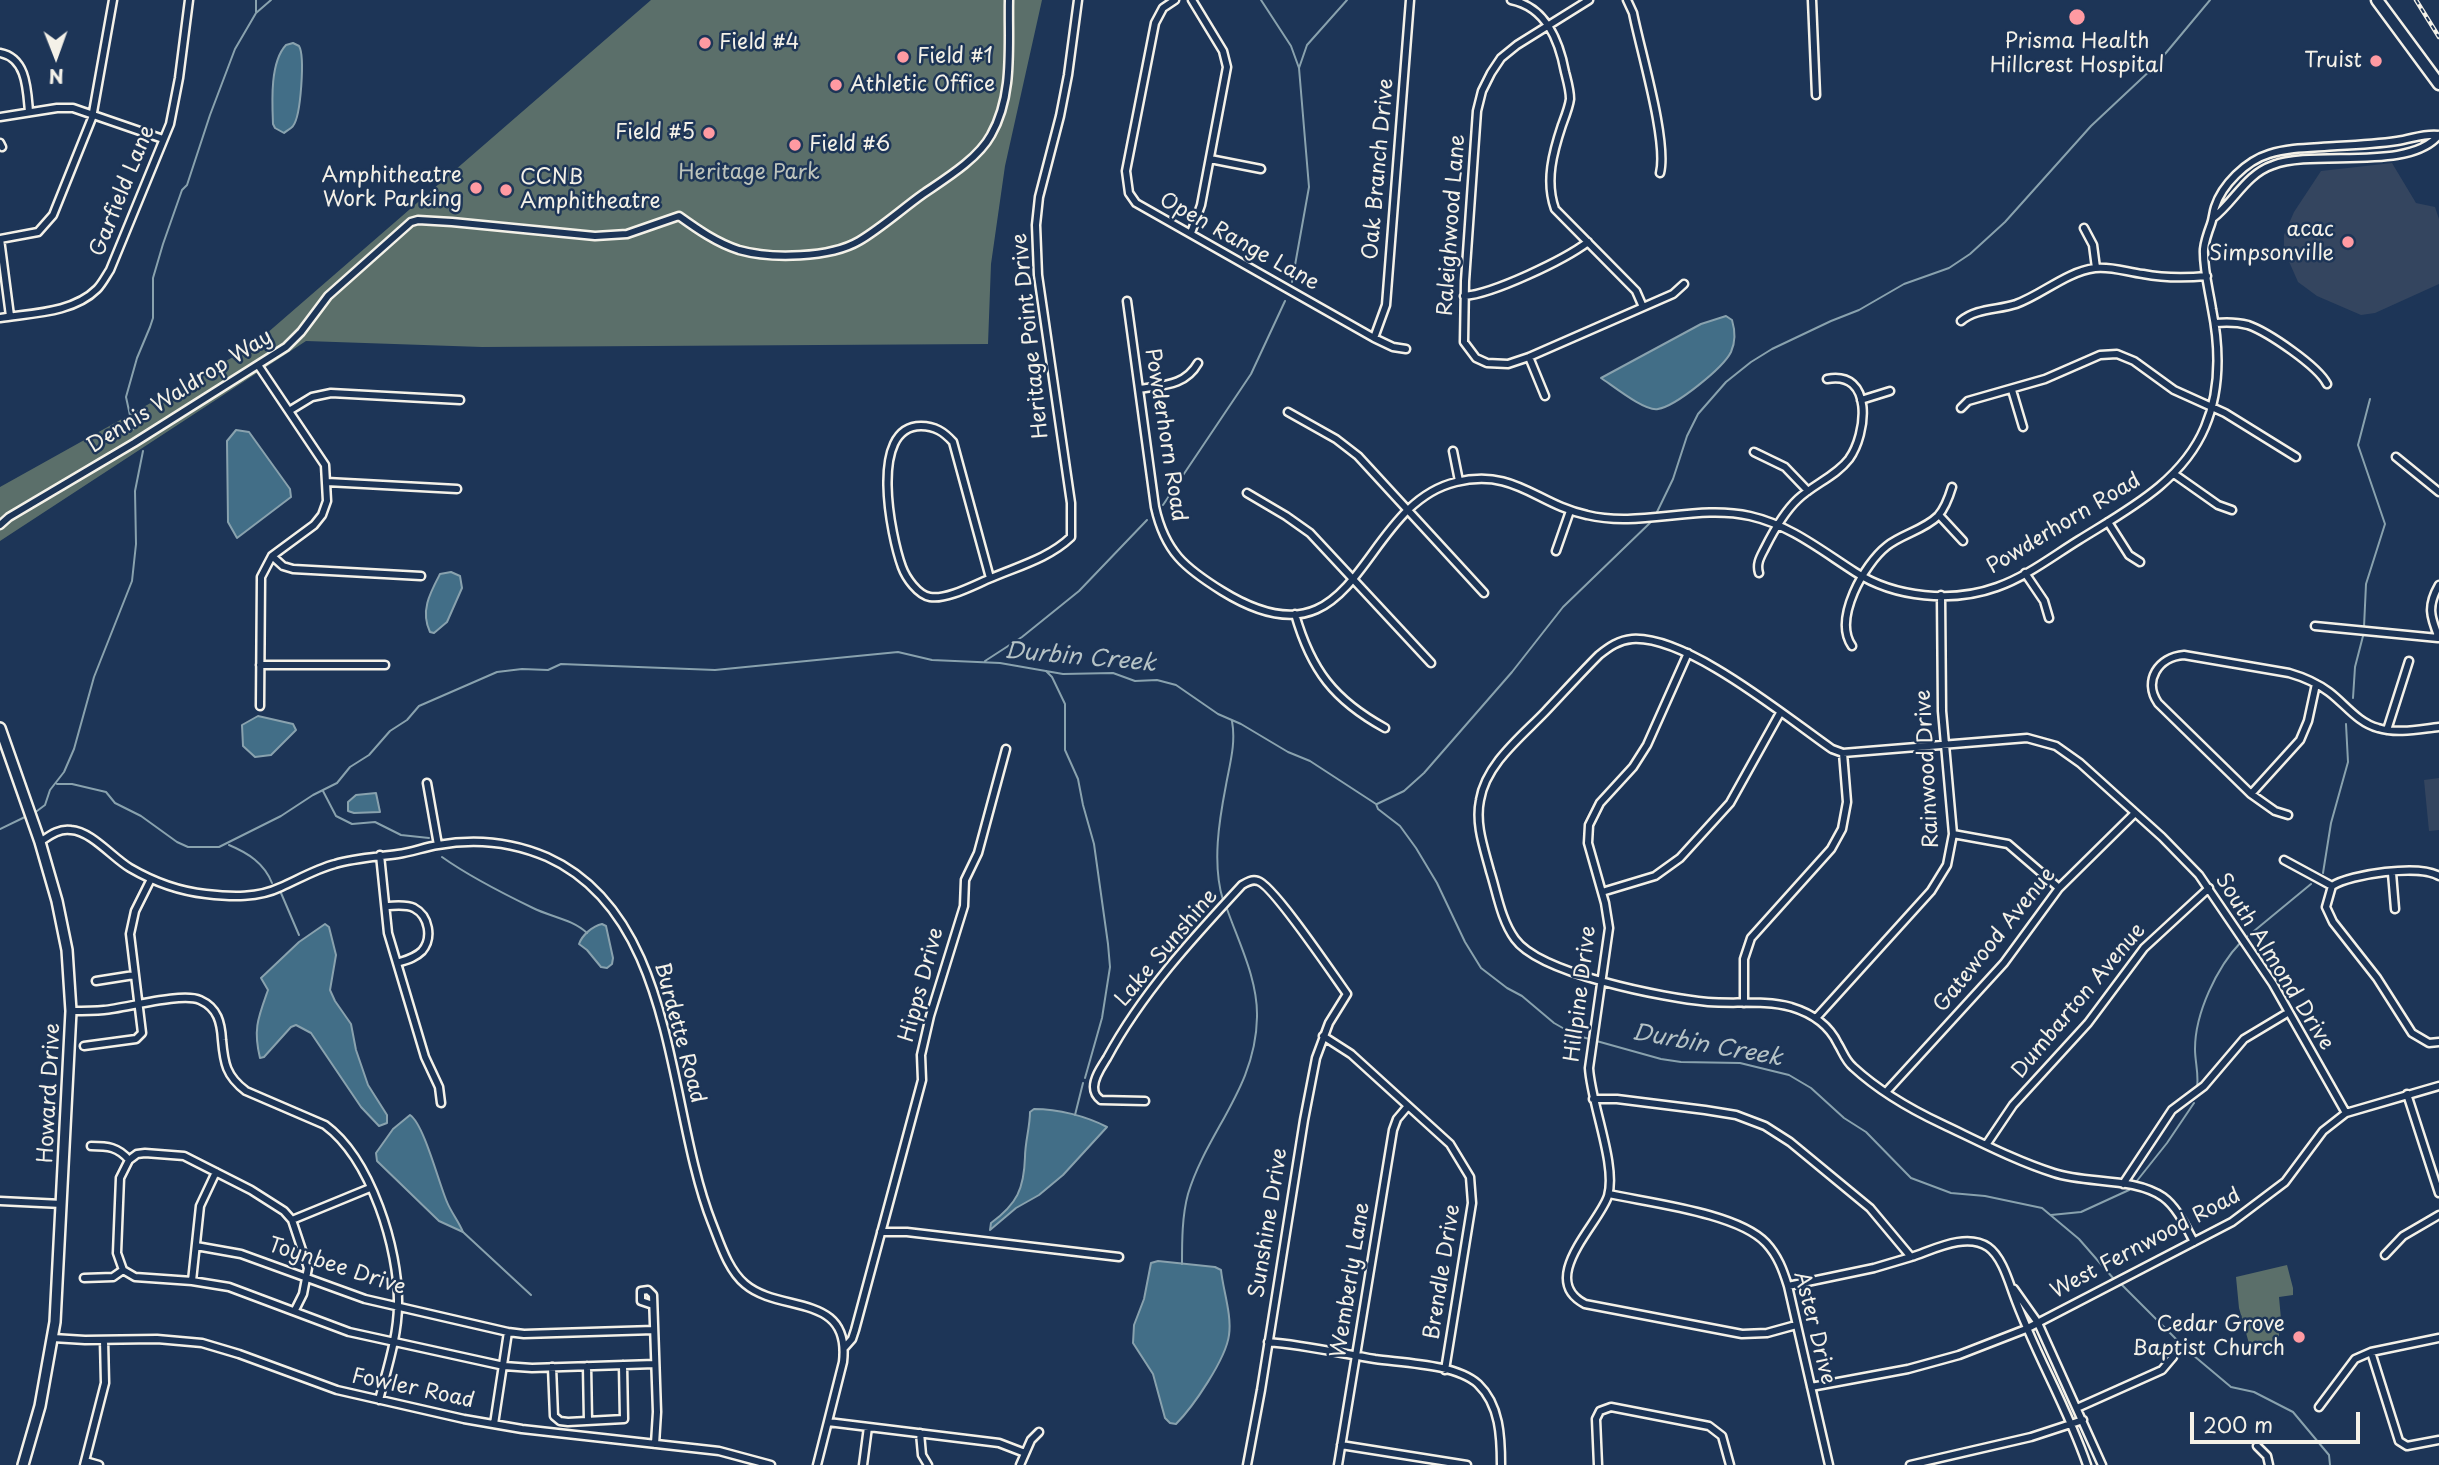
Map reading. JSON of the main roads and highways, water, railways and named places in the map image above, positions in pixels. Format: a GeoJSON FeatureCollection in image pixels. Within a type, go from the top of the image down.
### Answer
{"type":"FeatureCollection","features":[{"type":"Feature","properties":{"kind":"main road"},"geometry":{"type":"LineString","coordinates":[[2377,0],[2439,84]]}},
{"type":"Feature","properties":{"kind":"waterway"},"geometry":{"type":"LineString","coordinates":[[256,0],[256,12]]}},
{"type":"Feature","properties":{"kind":"waterway"},"geometry":{"type":"LineString","coordinates":[[133,429],[126,397],[137,358],[153,318],[153,278],[163,244],[235,49],[256,13],[271,0]]}},
{"type":"Feature","properties":{"kind":"waterway"},"geometry":{"type":"LineString","coordinates":[[1261,0],[1291,46],[1299,68]]}},
{"type":"Feature","properties":{"kind":"waterway"},"geometry":{"type":"LineString","coordinates":[[1292,282],[1309,187],[1299,68],[1307,45],[1347,0]]}},
{"type":"Feature","properties":{"kind":"waterway"},"geometry":{"type":"LineString","coordinates":[[1657,512],[1698,414],[1726,382],[1772,349],[1859,310],[1904,284],[1949,268],[1970,254],[2005,222],[2091,126],[2155,66],[2210,0]]}},
{"type":"Feature","properties":{"kind":"waterway"},"geometry":{"type":"LineString","coordinates":[[1163,505],[1251,374],[1285,301]]}},
{"type":"Feature","properties":{"kind":"waterway"},"geometry":{"type":"LineString","coordinates":[[2364,627],[2366,584],[2385,524],[2358,445],[2370,399]]}},
{"type":"Feature","properties":{"kind":"waterway"},"geometry":{"type":"LineString","coordinates":[[33,814],[45,805],[50,790],[64,772],[74,749],[94,677],[132,581],[136,544],[135,491],[143,451]]}},
{"type":"Feature","properties":{"kind":"waterway"},"geometry":{"type":"LineString","coordinates":[[985,661],[1022,637],[1079,591],[1147,520]]}},
{"type":"Feature","properties":{"kind":"waterway"},"geometry":{"type":"LineString","coordinates":[[1377,804],[1404,791],[1424,773],[1512,672],[1563,607],[1653,520]]}},
{"type":"Feature","properties":{"kind":"waterway"},"geometry":{"type":"LineString","coordinates":[[2353,698],[2355,667],[2363,636]]}},
{"type":"Feature","properties":{"kind":"waterway","name":"Durbin Creek"},"geometry":{"type":"LineString","coordinates":[[57,784],[72,784],[106,792],[115,803],[141,816],[188,847],[219,847],[281,816],[337,783],[350,767],[369,755],[390,731],[407,720],[419,706],[497,672],[548,670],[561,664],[715,670],[898,652],[932,660],[1000,663],[1063,674],[1113,673],[1135,681],[1157,680],[1176,685],[1218,714],[1310,761],[1376,804],[1378,809],[1400,826],[1416,848],[1481,968],[1522,996],[1554,1023],[1575,1035],[1661,1059],[1740,1063],[1789,1075],[1811,1088],[1844,1118],[1866,1132],[1911,1178],[1951,1193],[1985,1196],[2042,1208],[2079,1239],[2113,1278]]}},
{"type":"Feature","properties":{"kind":"waterway"},"geometry":{"type":"LineString","coordinates":[[1046,671],[1052,677],[1065,704],[1065,750],[1078,779],[1094,844],[1108,944],[1110,967],[1102,1018],[1085,1078]]}},
{"type":"Feature","properties":{"kind":"waterway"},"geometry":{"type":"LineString","coordinates":[[1223,900],[1217,857],[1221,813],[1232,753],[1232,721]]}},
{"type":"Feature","properties":{"kind":"waterway"},"geometry":{"type":"LineString","coordinates":[[2323,873],[2331,823],[2348,762],[2346,724]]}},
{"type":"Feature","properties":{"kind":"waterway"},"geometry":{"type":"LineString","coordinates":[[323,791],[336,816],[352,824],[375,822],[401,835],[429,838]]}},
{"type":"Feature","properties":{"kind":"waterway","name":"Durbin Creek"},"geometry":{"type":"LineString","coordinates":[[0,829],[27,816]]}},
{"type":"Feature","properties":{"kind":"waterway"},"geometry":{"type":"LineString","coordinates":[[229,845],[255,860],[272,883]]}},
{"type":"Feature","properties":{"kind":"waterway"},"geometry":{"type":"LineString","coordinates":[[442,857],[498,891],[575,924],[587,933]]}},
{"type":"Feature","properties":{"kind":"waterway"},"geometry":{"type":"LineString","coordinates":[[2248,936],[2311,884]]}},
{"type":"Feature","properties":{"kind":"waterway"},"geometry":{"type":"LineString","coordinates":[[281,893],[299,935]]}},
{"type":"Feature","properties":{"kind":"waterway"},"geometry":{"type":"LineString","coordinates":[[1182,1264],[1183,1220],[1188,1194],[1196,1171],[1240,1088],[1255,1042],[1257,1017],[1254,989],[1227,909]]}},
{"type":"Feature","properties":{"kind":"waterway"},"geometry":{"type":"LineString","coordinates":[[2197,1087],[2196,1035],[2203,1006],[2216,977],[2241,942]]}},
{"type":"Feature","properties":{"kind":"waterway"},"geometry":{"type":"LineString","coordinates":[[1075,1115],[1083,1083]]}},
{"type":"Feature","properties":{"kind":"waterway"},"geometry":{"type":"LineString","coordinates":[[2136,1182],[2194,1103]]}},
{"type":"Feature","properties":{"kind":"waterway"},"geometry":{"type":"LineString","coordinates":[[2051,1215],[2081,1212],[2129,1190]]}},
{"type":"Feature","properties":{"kind":"waterway"},"geometry":{"type":"LineString","coordinates":[[463,1232],[531,1295]]}},
{"type":"Feature","properties":{"kind":"waterway","name":"Durbin Creek"},"geometry":{"type":"LineString","coordinates":[[2121,1284],[2181,1344]]}},
{"type":"Feature","properties":{"kind":"waterway","name":"Durbin Creek"},"geometry":{"type":"LineString","coordinates":[[2187,1350],[2231,1387],[2254,1392],[2293,1412],[2329,1455],[2330,1465]]}},
{"type":"Feature","properties":{"kind":"railway"},"geometry":{"type":"LineString","coordinates":[[2416,0],[2439,37]]}},
{"type":"Feature","properties":{"kind":"place","name":"Prisma Health Hillcrest Hospital"},"geometry":{"type":"Point","coordinates":[2077,17]}},
{"type":"Feature","properties":{"kind":"place","name":"Field #4"},"geometry":{"type":"Point","coordinates":[705,43]}},
{"type":"Feature","properties":{"kind":"place","name":"Field #1"},"geometry":{"type":"Point","coordinates":[903,57]}},
{"type":"Feature","properties":{"kind":"place","name":"Truist"},"geometry":{"type":"Point","coordinates":[2376,61]}},
{"type":"Feature","properties":{"kind":"place","name":"Athletic Office"},"geometry":{"type":"Point","coordinates":[836,85]}},
{"type":"Feature","properties":{"kind":"place","name":"Field #5"},"geometry":{"type":"Point","coordinates":[709,133]}},
{"type":"Feature","properties":{"kind":"place","name":"Field #6"},"geometry":{"type":"Point","coordinates":[795,145]}},
{"type":"Feature","properties":{"kind":"place","name":"Amphitheatre Work Parking"},"geometry":{"type":"Point","coordinates":[476,188]}},
{"type":"Feature","properties":{"kind":"place","name":"CCNB Amphitheatre"},"geometry":{"type":"Point","coordinates":[506,190]}},
{"type":"Feature","properties":{"kind":"place","name":"acac Simpsonville"},"geometry":{"type":"Point","coordinates":[2348,242]}},
{"type":"Feature","properties":{"kind":"place","name":"Cedar Grove Baptist Church"},"geometry":{"type":"Point","coordinates":[2299,1337]}},
{"type":"Feature","properties":{"kind":"park label","name":"Heritage Park"},"geometry":{"type":"Point","coordinates":[749,173]}}]}
